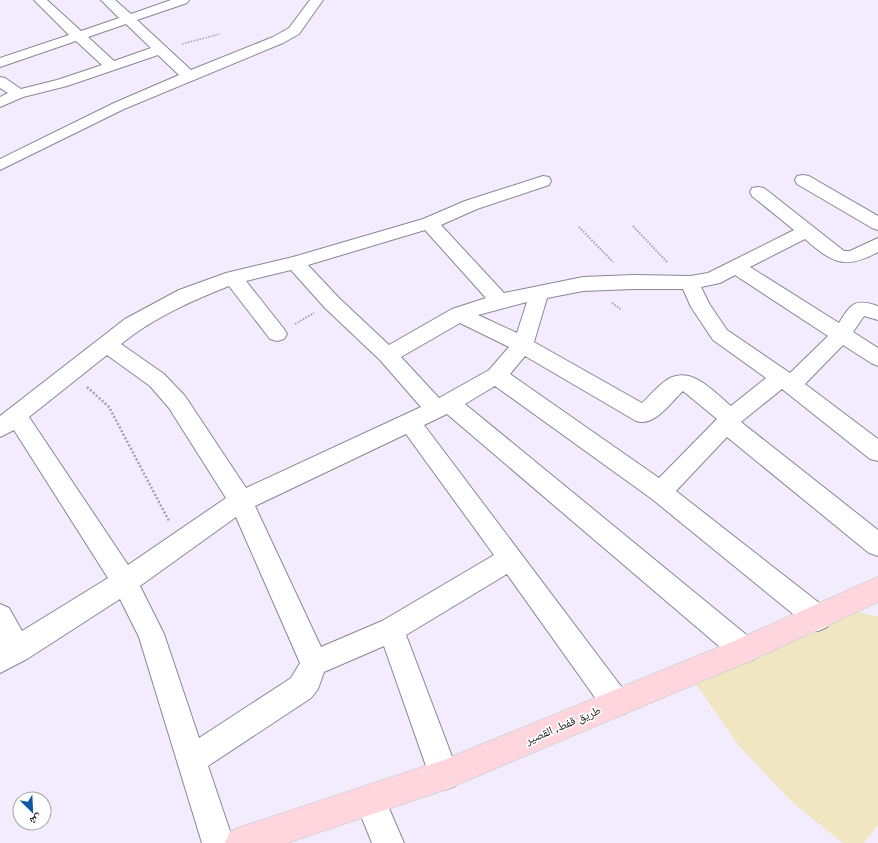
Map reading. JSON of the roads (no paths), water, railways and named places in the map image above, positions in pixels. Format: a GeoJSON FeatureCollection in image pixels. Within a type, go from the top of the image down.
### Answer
{"type":"FeatureCollection","features":[{"type":"Feature","properties":{"kind":"main road","name":"طريق قفط, القصير"},"geometry":{"type":"LineString","coordinates":[[241,843],[444,775],[744,650],[878,589]]}},
{"type":"Feature","properties":{"kind":"main road"},"geometry":{"type":"LineString","coordinates":[[828,612],[878,599]]}},
{"type":"Feature","properties":{"kind":"street"},"geometry":{"type":"LineString","coordinates":[[40,0],[77,36],[110,65]]}},
{"type":"Feature","properties":{"kind":"street"},"geometry":{"type":"LineString","coordinates":[[107,0],[129,18],[159,50],[189,76]]}},
{"type":"Feature","properties":{"kind":"street"},"geometry":{"type":"LineString","coordinates":[[0,63],[183,0]]}},
{"type":"Feature","properties":{"kind":"street"},"geometry":{"type":"LineString","coordinates":[[0,165],[119,106],[278,40],[294,31],[317,0]]}},
{"type":"Feature","properties":{"kind":"street"},"geometry":{"type":"LineString","coordinates":[[0,103],[18,94],[62,83],[110,65],[159,50]]}},
{"type":"Feature","properties":{"kind":"street"},"geometry":{"type":"LineString","coordinates":[[0,81],[18,94]]}},
{"type":"Feature","properties":{"kind":"street"},"geometry":{"type":"LineString","coordinates":[[804,180],[878,224]]}},
{"type":"Feature","properties":{"kind":"street"},"geometry":{"type":"LineString","coordinates":[[218,843],[151,634],[125,582],[8,422],[132,324],[155,310],[186,295],[233,278],[295,263],[429,223],[471,205],[543,181]]}},
{"type":"Feature","properties":{"kind":"street"},"geometry":{"type":"LineString","coordinates":[[758,192],[834,253],[842,257],[854,256],[878,244]]}},
{"type":"Feature","properties":{"kind":"street"},"geometry":{"type":"LineString","coordinates":[[429,223],[500,301]]}},
{"type":"Feature","properties":{"kind":"street"},"geometry":{"type":"LineString","coordinates":[[387,354],[459,314],[500,301],[583,284],[633,282],[690,283],[713,278],[807,231]]}},
{"type":"Feature","properties":{"kind":"street"},"geometry":{"type":"LineString","coordinates":[[295,263],[332,303],[442,407],[530,469],[744,650]]}},
{"type":"Feature","properties":{"kind":"street"},"geometry":{"type":"LineString","coordinates":[[736,267],[878,358]]}},
{"type":"Feature","properties":{"kind":"street"},"geometry":{"type":"LineString","coordinates":[[233,278],[277,334]]}},
{"type":"Feature","properties":{"kind":"street"},"geometry":{"type":"LineString","coordinates":[[690,283],[701,307],[720,335],[786,381],[878,452]]}},
{"type":"Feature","properties":{"kind":"street"},"geometry":{"type":"LineString","coordinates":[[0,618],[9,655],[125,582],[240,501],[442,407],[496,376],[523,345],[539,294]]}},
{"type":"Feature","properties":{"kind":"street"},"geometry":{"type":"LineString","coordinates":[[660,492],[729,420],[786,381],[842,334],[859,309],[863,308],[878,314]]}},
{"type":"Feature","properties":{"kind":"street"},"geometry":{"type":"LineString","coordinates":[[459,314],[523,345],[644,415],[676,384],[682,382],[689,384],[729,420],[873,536]]}},
{"type":"Feature","properties":{"kind":"street"},"geometry":{"type":"LineString","coordinates":[[107,344],[157,380],[177,402],[240,501],[314,663],[308,679],[301,688],[191,760]]}},
{"type":"Feature","properties":{"kind":"street"},"geometry":{"type":"LineString","coordinates":[[496,376],[610,455],[828,612]]}},
{"type":"Feature","properties":{"kind":"street"},"geometry":{"type":"LineString","coordinates":[[409,422],[511,558],[616,703]]}},
{"type":"Feature","properties":{"kind":"street"},"geometry":{"type":"LineString","coordinates":[[314,663],[391,630],[511,558]]}},
{"type":"Feature","properties":{"kind":"street"},"geometry":{"type":"LineString","coordinates":[[391,630],[444,775]]}},
{"type":"Feature","properties":{"kind":"street"},"geometry":{"type":"LineString","coordinates":[[370,800],[388,843]]}}]}
